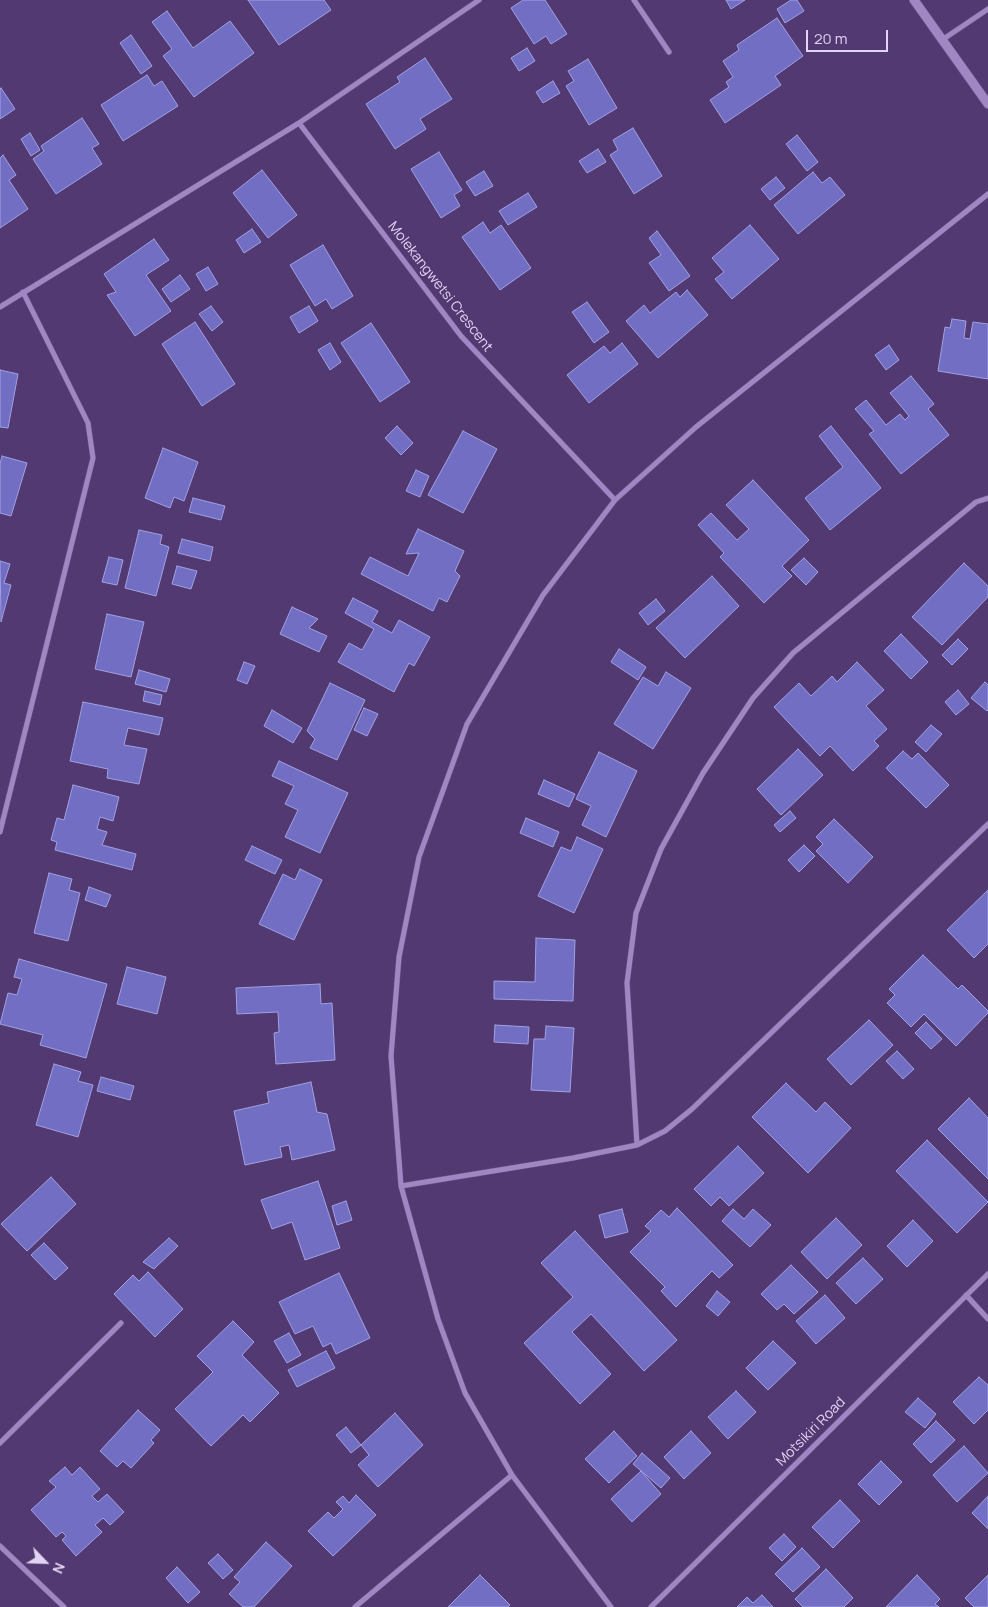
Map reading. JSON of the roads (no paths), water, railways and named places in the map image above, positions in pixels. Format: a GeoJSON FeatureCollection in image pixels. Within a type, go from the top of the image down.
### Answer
{"type":"FeatureCollection","features":[{"type":"Feature","properties":{"kind":"street"},"geometry":{"type":"LineString","coordinates":[[0,307],[299,123],[479,0]]}},
{"type":"Feature","properties":{"kind":"street"},"geometry":{"type":"LineString","coordinates":[[634,0],[669,52]]}},
{"type":"Feature","properties":{"kind":"street"},"geometry":{"type":"LineString","coordinates":[[914,0],[988,104]]}},
{"type":"Feature","properties":{"kind":"street"},"geometry":{"type":"LineString","coordinates":[[942,41],[988,9]]}},
{"type":"Feature","properties":{"kind":"street","name":"Molekangwetsi Crescent"},"geometry":{"type":"LineString","coordinates":[[299,123],[461,336],[615,500]]}},
{"type":"Feature","properties":{"kind":"street"},"geometry":{"type":"LineString","coordinates":[[611,1607],[512,1475],[465,1393],[438,1320],[402,1186],[391,1056],[399,957],[419,857],[467,724],[543,595],[615,500],[696,427],[988,194]]}},
{"type":"Feature","properties":{"kind":"street"},"geometry":{"type":"LineString","coordinates":[[0,832],[93,458],[88,423],[23,292]]}},
{"type":"Feature","properties":{"kind":"street"},"geometry":{"type":"LineString","coordinates":[[638,1145],[627,983],[636,914],[661,849],[702,773],[753,698],[792,654],[976,502],[988,498]]}},
{"type":"Feature","properties":{"kind":"street"},"geometry":{"type":"LineString","coordinates":[[402,1186],[573,1158],[638,1145],[665,1130],[692,1109],[988,824]]}},
{"type":"Feature","properties":{"kind":"street","name":"Motsikiri Road"},"geometry":{"type":"LineString","coordinates":[[651,1607],[988,1274]]}},
{"type":"Feature","properties":{"kind":"street"},"geometry":{"type":"LineString","coordinates":[[966,1295],[988,1319]]}},
{"type":"Feature","properties":{"kind":"street"},"geometry":{"type":"LineString","coordinates":[[0,1443],[121,1322]]}},
{"type":"Feature","properties":{"kind":"street"},"geometry":{"type":"LineString","coordinates":[[355,1607],[512,1475]]}},
{"type":"Feature","properties":{"kind":"street"},"geometry":{"type":"LineString","coordinates":[[0,1546],[64,1607]]}}]}
